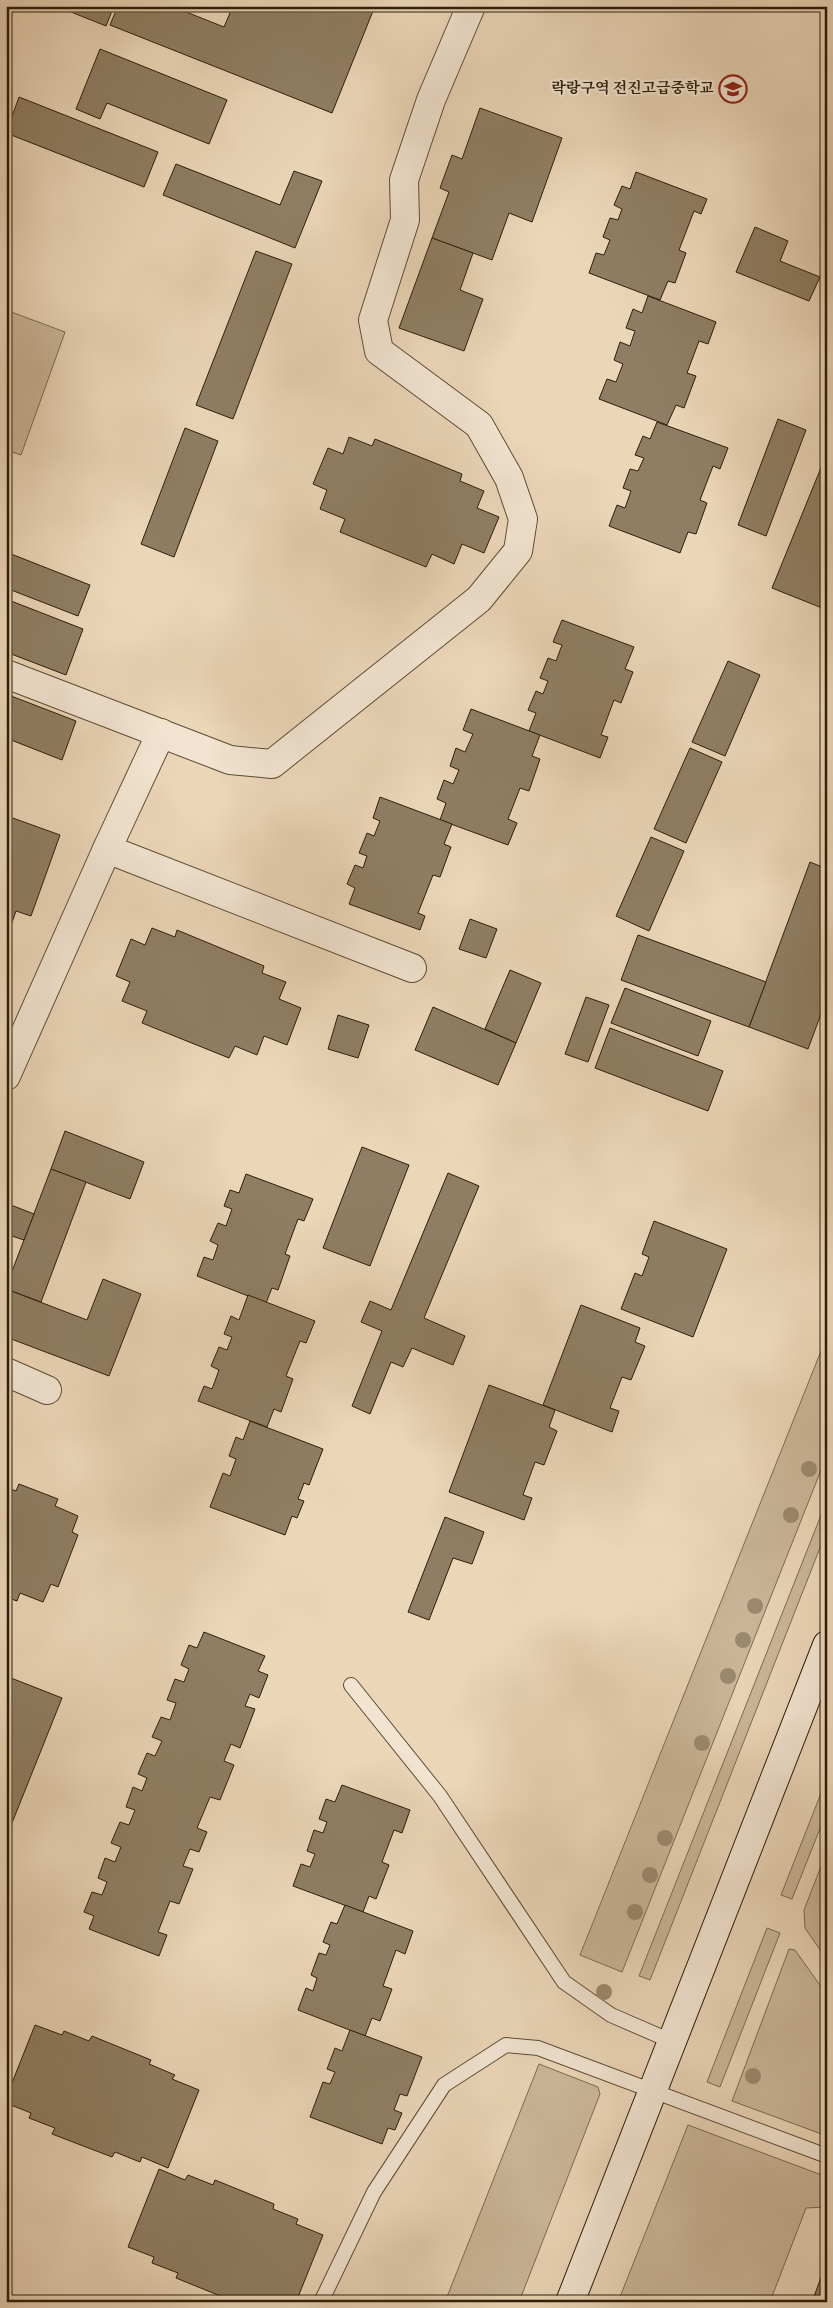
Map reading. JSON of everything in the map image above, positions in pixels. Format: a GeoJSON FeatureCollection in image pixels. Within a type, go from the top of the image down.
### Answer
{"type":"FeatureCollection","features":[{"type":"Feature","properties":{"kind":"street"},"geometry":{"type":"LineString","coordinates":[[6,674],[230,760],[272,764],[479,599],[518,551],[523,519],[509,478],[479,425],[379,351],[373,320],[404,220],[404,180],[431,100],[471,6]]}},
{"type":"Feature","properties":{"kind":"street"},"geometry":{"type":"LineString","coordinates":[[6,1076],[161,733]]}},
{"type":"Feature","properties":{"kind":"street"},"geometry":{"type":"LineString","coordinates":[[107,849],[412,968]]}},
{"type":"Feature","properties":{"kind":"street"},"geometry":{"type":"LineString","coordinates":[[6,1372],[47,1390]]}},
{"type":"Feature","properties":{"kind":"street"},"geometry":{"type":"LineString","coordinates":[[570,2302],[827,1645]]}},
{"type":"Feature","properties":{"kind":"lane"},"geometry":{"type":"LineString","coordinates":[[351,1685],[440,1796],[564,1982],[611,2015],[672,2041]]}},
{"type":"Feature","properties":{"kind":"lane"},"geometry":{"type":"LineString","coordinates":[[321,2302],[374,2192],[444,2086],[506,2045],[538,2048],[827,2156]]}},
{"type":"Feature","properties":{"kind":"shaded area"},"geometry":{"type":"Polygon","coordinates":[[[6,310],[65,332],[21,455],[6,450],[6,310]]]}},
{"type":"Feature","properties":{"kind":"shaded area"},"geometry":{"type":"Polygon","coordinates":[[[827,1336],[827,1455],[622,1972],[580,1955],[827,1336]]]}},
{"type":"Feature","properties":{"kind":"shaded area"},"geometry":{"type":"Polygon","coordinates":[[[827,1500],[827,1530],[650,1980],[639,1976],[827,1500]]]}},
{"type":"Feature","properties":{"kind":"shaded area"},"geometry":{"type":"Polygon","coordinates":[[[827,1778],[827,1811],[792,1899],[781,1895],[827,1778]]]}},
{"type":"Feature","properties":{"kind":"shaded area"},"geometry":{"type":"Polygon","coordinates":[[[827,1851],[827,1960],[805,1928],[804,1910],[827,1851]]]}},
{"type":"Feature","properties":{"kind":"shaded area"},"geometry":{"type":"Polygon","coordinates":[[[767,1928],[780,1933],[720,2087],[707,2082],[767,1928]]]}},
{"type":"Feature","properties":{"kind":"shaded area"},"geometry":{"type":"Polygon","coordinates":[[[789,1949],[795,1950],[827,1995],[827,2136],[732,2101],[789,1949]]]}},
{"type":"Feature","properties":{"kind":"shaded area"},"geometry":{"type":"Polygon","coordinates":[[[539,2064],[598,2087],[600,2094],[519,2302],[445,2302],[539,2064]]]}},
{"type":"Feature","properties":{"kind":"shaded area"},"geometry":{"type":"Polygon","coordinates":[[[688,2125],[827,2177],[827,2207],[806,2208],[770,2302],[618,2302],[688,2125]]]}},
{"type":"Feature","properties":{"kind":"building"},"geometry":{"type":"Polygon","coordinates":[[[56,6],[114,6],[106,26],[56,6]]]}},
{"type":"Feature","properties":{"kind":"building"},"geometry":{"type":"Polygon","coordinates":[[[118,6],[171,6],[224,27],[233,6],[375,6],[332,113],[110,25],[118,6]]]}},
{"type":"Feature","properties":{"kind":"building"},"geometry":{"type":"Polygon","coordinates":[[[100,49],[227,100],[209,144],[107,103],[100,119],[76,109],[100,49]]]}},
{"type":"Feature","properties":{"kind":"building"},"geometry":{"type":"Polygon","coordinates":[[[19,97],[158,152],[144,187],[6,133],[19,97]]]}},
{"type":"Feature","properties":{"kind":"building"},"geometry":{"type":"Polygon","coordinates":[[[480,108],[562,138],[532,222],[509,213],[492,260],[432,238],[449,192],[440,188],[452,155],[462,159],[480,108]]]}},
{"type":"Feature","properties":{"kind":"building"},"geometry":{"type":"Polygon","coordinates":[[[176,164],[280,205],[294,171],[322,181],[295,248],[163,195],[176,164]]]}},
{"type":"Feature","properties":{"kind":"building"},"geometry":{"type":"Polygon","coordinates":[[[636,172],[707,199],[701,214],[694,211],[679,250],[686,253],[675,283],[668,281],[660,300],[589,273],[596,253],[604,255],[610,240],[603,237],[610,218],[618,220],[622,209],[614,205],[622,186],[630,189],[636,172]]]}},
{"type":"Feature","properties":{"kind":"building"},"geometry":{"type":"Polygon","coordinates":[[[755,227],[788,241],[780,261],[820,277],[809,301],[736,272],[755,227]]]}},
{"type":"Feature","properties":{"kind":"building"},"geometry":{"type":"Polygon","coordinates":[[[432,238],[473,253],[460,290],[483,299],[464,351],[399,328],[432,238]]]}},
{"type":"Feature","properties":{"kind":"building"},"geometry":{"type":"Polygon","coordinates":[[[256,251],[292,264],[233,419],[196,405],[256,251]]]}},
{"type":"Feature","properties":{"kind":"building"},"geometry":{"type":"Polygon","coordinates":[[[648,296],[716,322],[708,344],[699,341],[687,373],[696,376],[684,408],[676,405],[667,425],[599,399],[607,379],[616,382],[623,364],[614,360],[620,342],[630,346],[635,331],[626,328],[633,309],[642,313],[648,296]]]}},
{"type":"Feature","properties":{"kind":"building"},"geometry":{"type":"Polygon","coordinates":[[[778,419],[806,430],[766,536],[738,525],[778,419]]]}},
{"type":"Feature","properties":{"kind":"building"},"geometry":{"type":"Polygon","coordinates":[[[657,422],[728,448],[720,469],[713,466],[700,500],[707,503],[696,534],[688,532],[680,553],[609,526],[617,505],[625,508],[631,491],[623,488],[630,469],[638,471],[644,458],[635,455],[643,436],[650,439],[657,422]]]}},
{"type":"Feature","properties":{"kind":"building"},"geometry":{"type":"Polygon","coordinates":[[[185,428],[218,441],[174,557],[141,544],[185,428]]]}},
{"type":"Feature","properties":{"kind":"building"},"geometry":{"type":"Polygon","coordinates":[[[349,437],[372,446],[375,439],[462,474],[460,481],[484,491],[477,508],[499,517],[484,553],[462,544],[454,564],[432,554],[426,567],[340,532],[345,519],[320,509],[327,490],[313,484],[328,448],[343,454],[349,437]]]}},
{"type":"Feature","properties":{"kind":"building"},"geometry":{"type":"Polygon","coordinates":[[[827,453],[827,610],[772,588],[827,453]]]}},
{"type":"Feature","properties":{"kind":"building"},"geometry":{"type":"Polygon","coordinates":[[[6,552],[90,585],[78,616],[6,588],[6,552]]]}},
{"type":"Feature","properties":{"kind":"building"},"geometry":{"type":"Polygon","coordinates":[[[6,599],[83,629],[66,675],[6,652],[6,599]]]}},
{"type":"Feature","properties":{"kind":"building"},"geometry":{"type":"Polygon","coordinates":[[[562,620],[634,647],[625,669],[633,672],[621,703],[614,700],[601,735],[608,737],[600,758],[529,731],[536,713],[528,710],[536,691],[543,694],[548,681],[540,678],[548,658],[556,661],[562,645],[553,642],[562,620]]]}},
{"type":"Feature","properties":{"kind":"building"},"geometry":{"type":"Polygon","coordinates":[[[728,661],[760,675],[725,756],[692,742],[728,661]]]}},
{"type":"Feature","properties":{"kind":"building"},"geometry":{"type":"Polygon","coordinates":[[[6,694],[76,721],[62,760],[6,738],[6,694]]]}},
{"type":"Feature","properties":{"kind":"building"},"geometry":{"type":"Polygon","coordinates":[[[471,709],[540,735],[532,756],[540,759],[529,791],[520,788],[508,819],[517,823],[508,845],[440,820],[446,803],[437,799],[444,780],[453,784],[459,770],[450,766],[456,748],[465,752],[473,734],[463,730],[471,709]]]}},
{"type":"Feature","properties":{"kind":"building"},"geometry":{"type":"Polygon","coordinates":[[[690,748],[722,762],[686,843],[654,829],[690,748]]]}},
{"type":"Feature","properties":{"kind":"building"},"geometry":{"type":"Polygon","coordinates":[[[380,797],[452,824],[444,844],[451,847],[440,877],[433,875],[418,913],[425,916],[420,930],[349,904],[355,888],[347,884],[355,865],[363,868],[367,856],[359,853],[367,833],[374,836],[380,821],[373,818],[380,797]]]}},
{"type":"Feature","properties":{"kind":"building"},"geometry":{"type":"Polygon","coordinates":[[[10,817],[60,835],[31,916],[16,911],[10,928],[6,926],[6,826],[10,817]]]}},
{"type":"Feature","properties":{"kind":"building"},"geometry":{"type":"Polygon","coordinates":[[[651,837],[684,851],[649,931],[616,916],[651,837]]]}},
{"type":"Feature","properties":{"kind":"building"},"geometry":{"type":"Polygon","coordinates":[[[810,862],[827,869],[827,998],[808,1049],[749,1027],[810,862]]]}},
{"type":"Feature","properties":{"kind":"building"},"geometry":{"type":"Polygon","coordinates":[[[470,919],[497,929],[486,958],[459,949],[470,919]]]}},
{"type":"Feature","properties":{"kind":"building"},"geometry":{"type":"Polygon","coordinates":[[[152,928],[175,937],[177,930],[264,966],[262,973],[286,982],[279,999],[301,1008],[287,1045],[264,1036],[257,1055],[235,1046],[229,1058],[142,1023],[147,1011],[122,1001],[130,982],[116,976],[131,939],[145,945],[152,928]]]}},
{"type":"Feature","properties":{"kind":"building"},"geometry":{"type":"Polygon","coordinates":[[[638,935],[766,982],[749,1027],[621,980],[638,935]]]}},
{"type":"Feature","properties":{"kind":"building"},"geometry":{"type":"Polygon","coordinates":[[[510,970],[541,983],[516,1043],[485,1029],[510,970]]]}},
{"type":"Feature","properties":{"kind":"building"},"geometry":{"type":"Polygon","coordinates":[[[625,988],[711,1021],[698,1056],[611,1023],[625,988]]]}},
{"type":"Feature","properties":{"kind":"building"},"geometry":{"type":"Polygon","coordinates":[[[586,997],[609,1005],[588,1062],[565,1054],[586,997]]]}},
{"type":"Feature","properties":{"kind":"building"},"geometry":{"type":"Polygon","coordinates":[[[433,1007],[516,1043],[498,1085],[415,1050],[433,1007]]]}},
{"type":"Feature","properties":{"kind":"building"},"geometry":{"type":"Polygon","coordinates":[[[338,1015],[369,1025],[358,1058],[328,1049],[338,1015]]]}},
{"type":"Feature","properties":{"kind":"building"},"geometry":{"type":"Polygon","coordinates":[[[610,1028],[723,1071],[708,1111],[595,1068],[610,1028]]]}},
{"type":"Feature","properties":{"kind":"building"},"geometry":{"type":"Polygon","coordinates":[[[65,1131],[144,1162],[130,1199],[51,1169],[65,1131]]]}},
{"type":"Feature","properties":{"kind":"building"},"geometry":{"type":"Polygon","coordinates":[[[362,1147],[409,1165],[370,1266],[323,1248],[362,1147]]]}},
{"type":"Feature","properties":{"kind":"building"},"geometry":{"type":"Polygon","coordinates":[[[51,1169],[86,1182],[41,1302],[6,1289],[6,1287],[51,1169]]]}},
{"type":"Feature","properties":{"kind":"building"},"geometry":{"type":"Polygon","coordinates":[[[448,1173],[479,1186],[424,1318],[465,1336],[453,1365],[412,1348],[403,1367],[391,1362],[370,1414],[352,1406],[382,1331],[361,1322],[370,1301],[391,1310],[448,1173]]]}},
{"type":"Feature","properties":{"kind":"building"},"geometry":{"type":"Polygon","coordinates":[[[246,1174],[313,1199],[304,1221],[298,1219],[285,1254],[290,1256],[278,1290],[272,1288],[266,1303],[197,1276],[204,1257],[213,1260],[218,1245],[210,1241],[218,1223],[226,1226],[232,1209],[224,1206],[230,1190],[239,1193],[246,1174]]]}},
{"type":"Feature","properties":{"kind":"building"},"geometry":{"type":"Polygon","coordinates":[[[11,1205],[34,1214],[24,1240],[6,1234],[6,1219],[11,1205]]]}},
{"type":"Feature","properties":{"kind":"building"},"geometry":{"type":"Polygon","coordinates":[[[654,1221],[727,1249],[693,1337],[621,1309],[635,1273],[642,1276],[649,1257],[642,1254],[654,1221]]]}},
{"type":"Feature","properties":{"kind":"building"},"geometry":{"type":"Polygon","coordinates":[[[103,1279],[141,1294],[109,1376],[6,1337],[6,1289],[87,1320],[103,1279]]]}},
{"type":"Feature","properties":{"kind":"building"},"geometry":{"type":"Polygon","coordinates":[[[248,1295],[315,1321],[306,1343],[300,1341],[286,1376],[293,1379],[281,1412],[274,1409],[267,1427],[198,1401],[204,1386],[212,1389],[219,1370],[211,1366],[219,1347],[227,1350],[232,1337],[224,1334],[231,1316],[239,1320],[248,1295]]]}},
{"type":"Feature","properties":{"kind":"building"},"geometry":{"type":"Polygon","coordinates":[[[581,1305],[640,1328],[635,1342],[645,1346],[631,1380],[622,1377],[610,1408],[619,1411],[612,1432],[543,1405],[581,1305]]]}},
{"type":"Feature","properties":{"kind":"building"},"geometry":{"type":"Polygon","coordinates":[[[489,1385],[555,1410],[549,1427],[557,1431],[544,1465],[535,1462],[523,1495],[532,1498],[524,1520],[449,1492],[489,1385]]]}},
{"type":"Feature","properties":{"kind":"building"},"geometry":{"type":"Polygon","coordinates":[[[250,1421],[323,1449],[309,1485],[304,1483],[298,1499],[304,1501],[297,1518],[292,1516],[285,1535],[210,1507],[223,1473],[230,1476],[236,1459],[229,1456],[236,1437],[243,1440],[250,1421]]]}},
{"type":"Feature","properties":{"kind":"building"},"geometry":{"type":"Polygon","coordinates":[[[19,1484],[58,1499],[55,1506],[78,1516],[72,1532],[78,1535],[58,1587],[51,1584],[43,1602],[20,1593],[17,1601],[6,1597],[6,1487],[16,1491],[19,1484]]]}},
{"type":"Feature","properties":{"kind":"building"},"geometry":{"type":"Polygon","coordinates":[[[445,1517],[484,1532],[472,1564],[453,1558],[429,1620],[408,1612],[445,1517]]]}},
{"type":"Feature","properties":{"kind":"building"},"geometry":{"type":"Polygon","coordinates":[[[204,1632],[265,1656],[258,1671],[268,1675],[259,1698],[250,1694],[245,1706],[255,1709],[240,1748],[231,1744],[224,1761],[234,1765],[220,1800],[210,1797],[197,1828],[207,1832],[199,1852],[190,1849],[183,1866],[193,1869],[179,1904],[170,1901],[158,1932],[167,1935],[159,1956],[89,1929],[94,1916],[84,1912],[92,1892],[102,1895],[107,1882],[98,1878],[105,1858],[115,1862],[121,1847],[111,1843],[120,1822],[129,1825],[135,1810],[126,1807],[133,1787],[142,1791],[147,1778],[138,1774],[147,1753],[155,1756],[162,1741],[152,1737],[161,1717],[170,1720],[176,1703],[167,1700],[175,1679],[184,1682],[189,1669],[181,1665],[189,1645],[197,1648],[204,1632]]]}},
{"type":"Feature","properties":{"kind":"building"},"geometry":{"type":"Polygon","coordinates":[[[6,1676],[62,1698],[6,1838],[6,1676]]]}},
{"type":"Feature","properties":{"kind":"building"},"geometry":{"type":"Polygon","coordinates":[[[342,1785],[410,1810],[402,1833],[394,1830],[382,1862],[389,1865],[376,1899],[369,1896],[363,1912],[293,1886],[301,1864],[310,1867],[315,1854],[307,1851],[314,1830],[323,1833],[327,1822],[319,1819],[326,1799],[335,1802],[342,1785]]]}},
{"type":"Feature","properties":{"kind":"building"},"geometry":{"type":"Polygon","coordinates":[[[345,1905],[413,1931],[405,1954],[396,1950],[383,1986],[392,1989],[380,2021],[372,2018],[365,2036],[298,2010],[306,1988],[313,1991],[317,1978],[311,1975],[319,1953],[326,1955],[330,1945],[323,1942],[331,1922],[337,1924],[345,1905]]]}},
{"type":"Feature","properties":{"kind":"building"},"geometry":{"type":"Polygon","coordinates":[[[35,2025],[62,2035],[64,2031],[89,2041],[92,2036],[151,2060],[149,2064],[175,2075],[172,2079],[199,2090],[168,2168],[142,2157],[140,2162],[115,2152],[112,2157],[52,2134],[55,2128],[29,2118],[31,2113],[6,2103],[6,2098],[35,2025]]]}},
{"type":"Feature","properties":{"kind":"building"},"geometry":{"type":"Polygon","coordinates":[[[350,2030],[422,2057],[407,2096],[400,2094],[394,2110],[402,2113],[395,2130],[388,2128],[382,2144],[310,2117],[323,2082],[330,2084],[335,2072],[327,2069],[335,2048],[342,2051],[350,2030]]]}},
{"type":"Feature","properties":{"kind":"building"},"geometry":{"type":"Polygon","coordinates":[[[159,2169],[185,2180],[188,2175],[213,2185],[215,2180],[274,2204],[273,2209],[298,2219],[296,2224],[323,2235],[296,2302],[250,2302],[238,2297],[235,2302],[176,2278],[178,2273],[152,2263],[154,2257],[128,2247],[159,2169]]]}},
{"type":"Feature","properties":{"kind":"building"},"geometry":{"type":"Polygon","coordinates":[[[827,2261],[827,2302],[812,2302],[827,2261]]]}},
{"type":"Feature","properties":{"kind":"place","name":"락랑구역 전진고급중학교"},"geometry":{"type":"Point","coordinates":[733,89]}}]}
